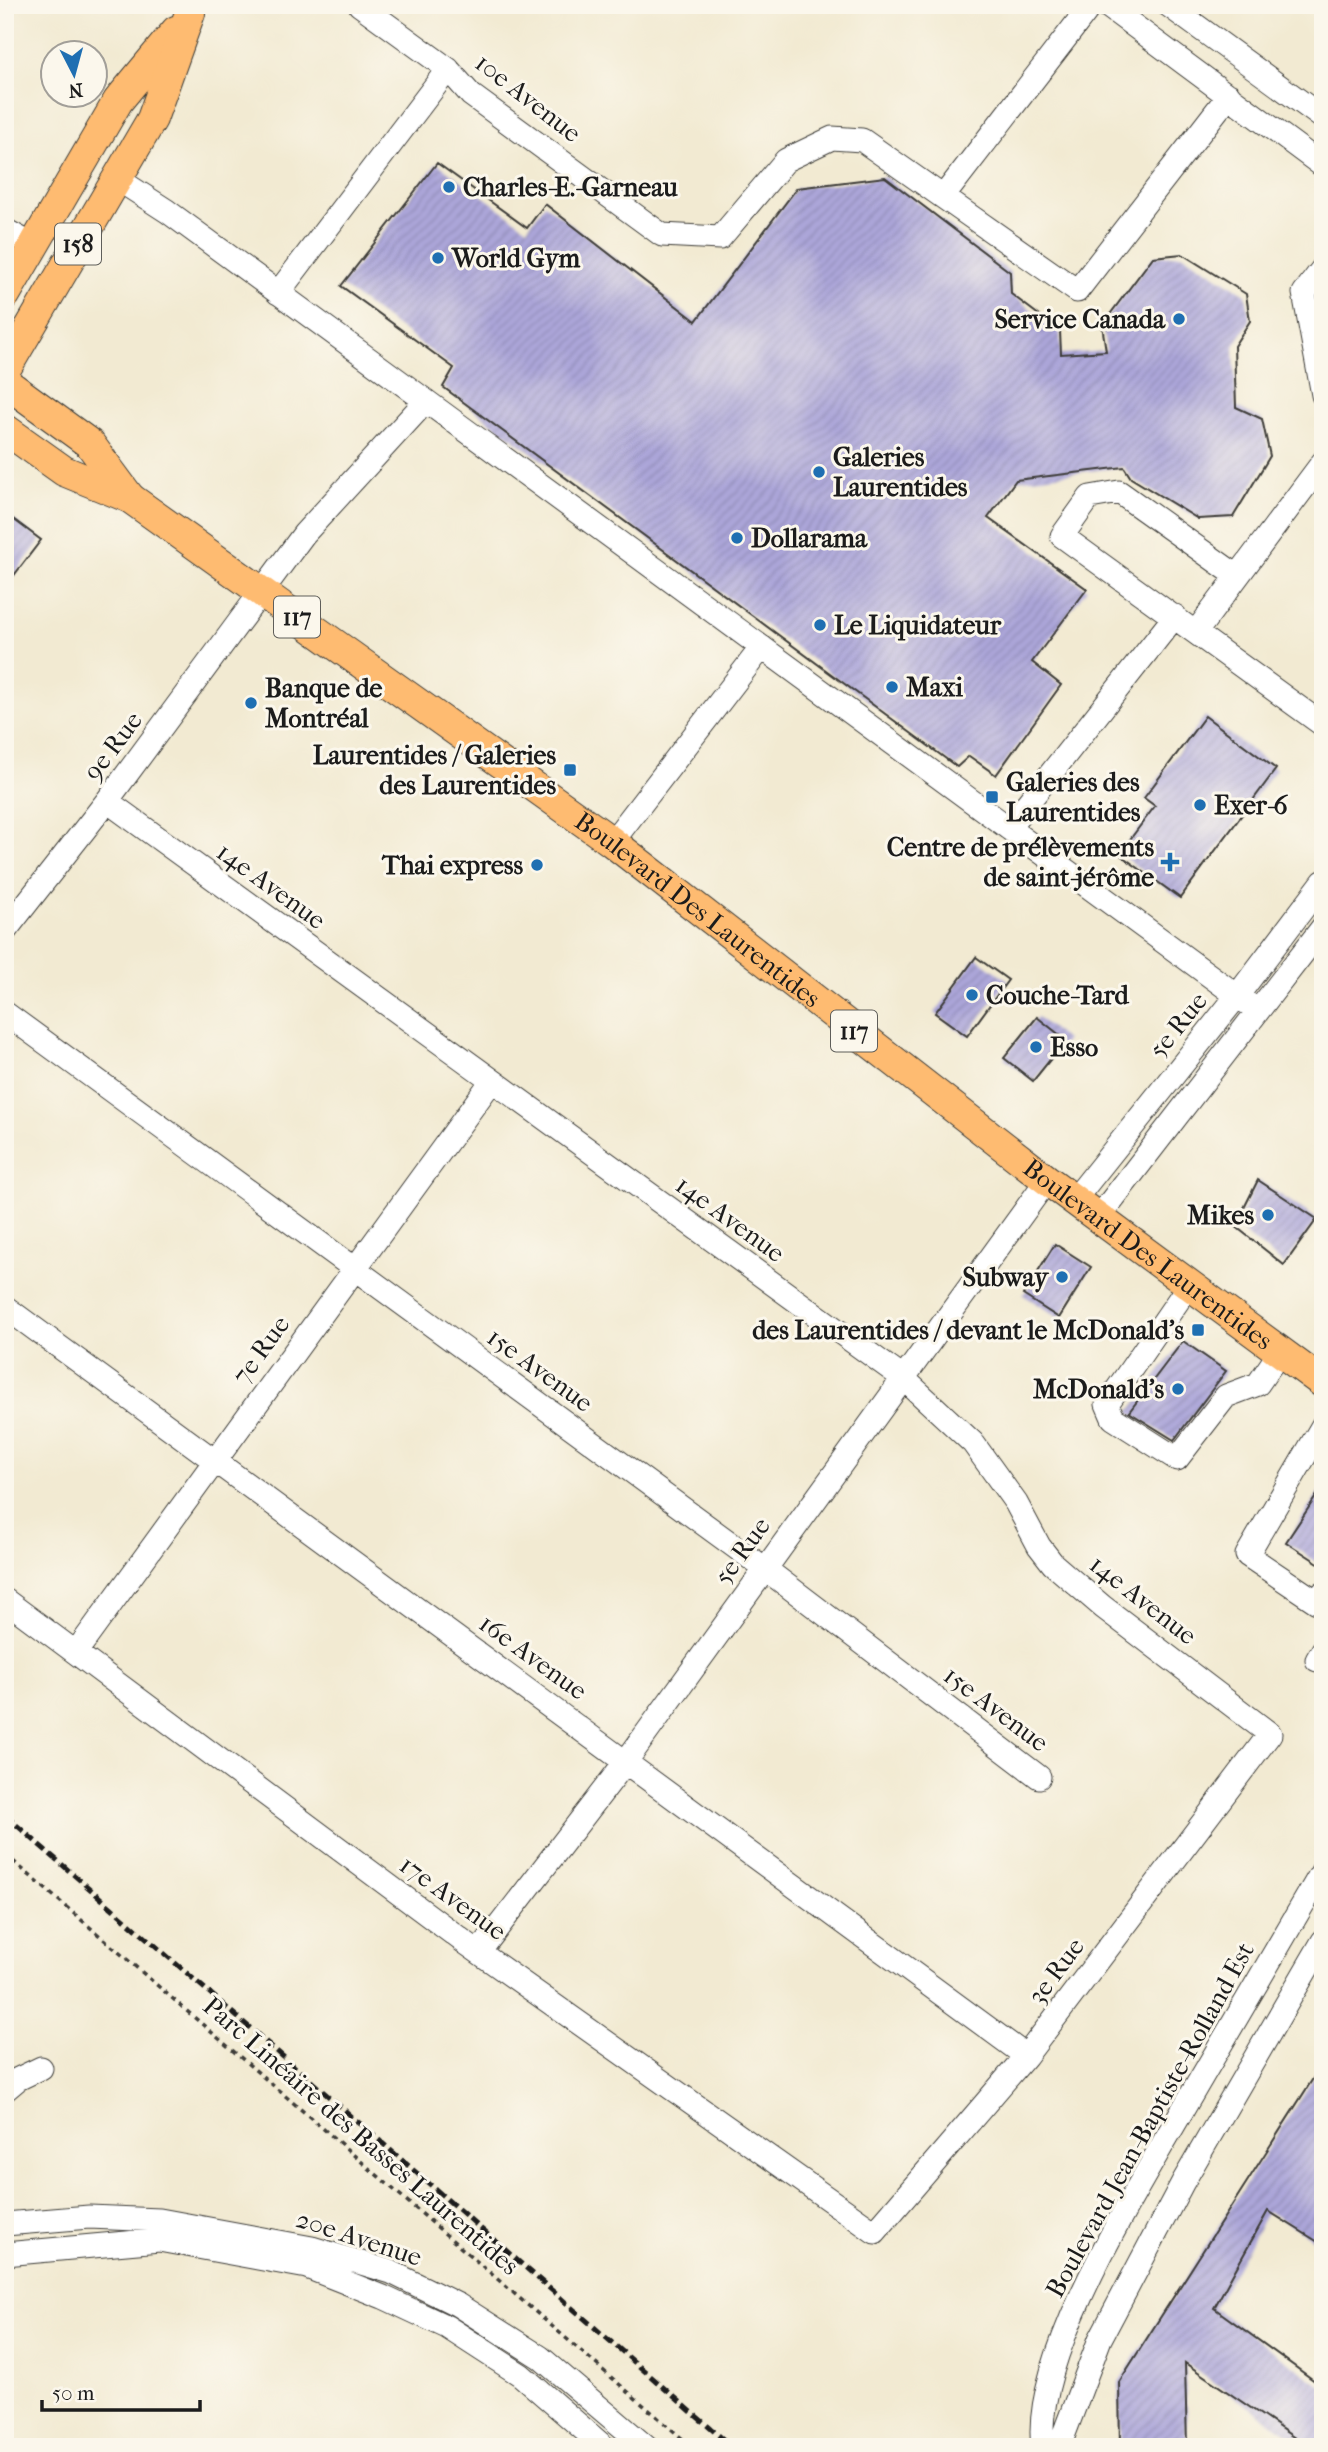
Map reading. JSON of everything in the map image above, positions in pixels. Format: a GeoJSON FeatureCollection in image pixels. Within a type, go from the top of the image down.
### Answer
{"type":"FeatureCollection","features":[{"type":"Feature","properties":{"kind":"main road","name":"158"},"geometry":{"type":"LineString","coordinates":[[5,370],[152,119],[187,8]]}},
{"type":"Feature","properties":{"kind":"main road","name":"158"},"geometry":{"type":"LineString","coordinates":[[5,295],[118,102],[187,8]]}},
{"type":"Feature","properties":{"kind":"main road","name":"Boulevard Des Laurentides"},"geometry":{"type":"LineString","coordinates":[[5,382],[90,444],[131,498]]}},
{"type":"Feature","properties":{"kind":"main road","name":"Boulevard Des Laurentides"},"geometry":{"type":"LineString","coordinates":[[5,429],[64,471],[131,498],[612,842],[1047,1180],[1323,1383]]}},
{"type":"Feature","properties":{"kind":"street","name":"10e Avenue"},"geometry":{"type":"LineString","coordinates":[[360,5],[448,69],[471,95],[662,235],[720,238],[786,160],[832,138],[862,140],[943,197]]}},
{"type":"Feature","properties":{"kind":"street"},"geometry":{"type":"LineString","coordinates":[[1091,5],[943,197],[1077,291],[1229,95]]}},
{"type":"Feature","properties":{"kind":"street"},"geometry":{"type":"LineString","coordinates":[[1106,5],[1323,166]]}},
{"type":"Feature","properties":{"kind":"street"},"geometry":{"type":"LineString","coordinates":[[1168,5],[1323,118]]}},
{"type":"Feature","properties":{"kind":"street"},"geometry":{"type":"LineString","coordinates":[[278,293],[448,69]]}},
{"type":"Feature","properties":{"kind":"street"},"geometry":{"type":"LineString","coordinates":[[116,178],[278,293],[1258,1011]]}},
{"type":"Feature","properties":{"kind":"street"},"geometry":{"type":"LineString","coordinates":[[5,230],[34,246]]}},
{"type":"Feature","properties":{"kind":"street"},"geometry":{"type":"LineString","coordinates":[[1323,268],[1304,293],[1323,395]]}},
{"type":"Feature","properties":{"kind":"street","name":"9e Rue"},"geometry":{"type":"LineString","coordinates":[[5,931],[107,801],[304,534],[426,401]]}},
{"type":"Feature","properties":{"kind":"street"},"geometry":{"type":"LineString","coordinates":[[1196,632],[1323,463]]}},
{"type":"Feature","properties":{"kind":"street"},"geometry":{"type":"LineString","coordinates":[[1237,576],[1119,492],[1090,497],[1062,536],[1323,724]]}},
{"type":"Feature","properties":{"kind":"street"},"geometry":{"type":"LineString","coordinates":[[1008,828],[1175,616]]}},
{"type":"Feature","properties":{"kind":"street"},"geometry":{"type":"LineString","coordinates":[[612,842],[761,648]]}},
{"type":"Feature","properties":{"kind":"street","name":"14e Avenue"},"geometry":{"type":"LineString","coordinates":[[107,801],[491,1082],[903,1378],[973,1443],[1016,1503],[1039,1546],[1053,1564],[1103,1607],[1270,1734]]}},
{"type":"Feature","properties":{"kind":"street","name":"5e Rue"},"geometry":{"type":"LineString","coordinates":[[1074,1200],[1237,996],[1323,883]]}},
{"type":"Feature","properties":{"kind":"street","name":"5e Rue"},"geometry":{"type":"LineString","coordinates":[[1098,1217],[1323,927]]}},
{"type":"Feature","properties":{"kind":"street","name":"15e Avenue"},"geometry":{"type":"LineString","coordinates":[[5,1013],[764,1567],[1039,1777]]}},
{"type":"Feature","properties":{"kind":"street","name":"7e Rue"},"geometry":{"type":"LineString","coordinates":[[76,1652],[491,1082]]}},
{"type":"Feature","properties":{"kind":"street","name":"5e Rue"},"geometry":{"type":"LineString","coordinates":[[479,1952],[627,1760],[764,1567],[1047,1180]]}},
{"type":"Feature","properties":{"kind":"street"},"geometry":{"type":"LineString","coordinates":[[1189,1284],[1107,1404],[1113,1418],[1177,1459],[1226,1396],[1258,1384],[1280,1352]]}},
{"type":"Feature","properties":{"kind":"street","name":"16e Avenue"},"geometry":{"type":"LineString","coordinates":[[5,1307],[627,1760],[1026,2056]]}},
{"type":"Feature","properties":{"kind":"street"},"geometry":{"type":"LineString","coordinates":[[1323,1425],[1247,1555],[1317,1602],[1323,1593]]}},
{"type":"Feature","properties":{"kind":"street","name":"17e Avenue"},"geometry":{"type":"LineString","coordinates":[[5,1600],[479,1952],[875,2232]]}},
{"type":"Feature","properties":{"kind":"street","name":"3e Rue"},"geometry":{"type":"LineString","coordinates":[[875,2232],[1026,2056],[1270,1734]]}},
{"type":"Feature","properties":{"kind":"street","name":"Boulevard Jean-Baptiste-Rolland Est"},"geometry":{"type":"LineString","coordinates":[[1043,2447],[1041,2430],[1046,2397],[1065,2336],[1083,2292],[1146,2174],[1323,1871]]}},
{"type":"Feature","properties":{"kind":"street"},"geometry":{"type":"LineString","coordinates":[[1059,2447],[1100,2339],[1178,2192],[1323,1941]]}},
{"type":"Feature","properties":{"kind":"street"},"geometry":{"type":"LineString","coordinates":[[5,2091],[18,2079],[41,2068]]}},
{"type":"Feature","properties":{"kind":"street"},"geometry":{"type":"LineString","coordinates":[[1205,2071],[1236,2090]]}},
{"type":"Feature","properties":{"kind":"street"},"geometry":{"type":"LineString","coordinates":[[1146,2174],[1178,2192]]}},
{"type":"Feature","properties":{"kind":"street","name":"20e Avenue"},"geometry":{"type":"LineString","coordinates":[[5,2224],[89,2217],[160,2220],[312,2248],[391,2272],[458,2305],[540,2357],[646,2447]]}},
{"type":"Feature","properties":{"kind":"street","name":"20e Avenue"},"geometry":{"type":"LineString","coordinates":[[5,2254],[159,2240],[307,2267],[383,2297],[447,2327],[521,2375],[604,2447]]}},
{"type":"Feature","properties":{"kind":"path","name":"Parc Linéaire des Basses Laurentides"},"geometry":{"type":"LineString","coordinates":[[5,1854],[692,2447]]}},
{"type":"Feature","properties":{"kind":"building","name":"Galeries Laurentides"},"geometry":{"type":"Polygon","coordinates":[[[437,163],[527,228],[545,204],[696,321],[797,188],[885,177],[1010,272],[1011,294],[1060,331],[1061,354],[1106,351],[1102,325],[1153,257],[1182,254],[1246,294],[1250,321],[1234,346],[1236,407],[1262,419],[1270,456],[1233,517],[1198,519],[1131,478],[1124,467],[1016,480],[988,518],[1087,589],[1032,662],[1061,685],[996,775],[969,756],[957,767],[443,387],[454,368],[341,286],[437,163]]]}},
{"type":"Feature","properties":{"kind":"building"},"geometry":{"type":"Polygon","coordinates":[[[5,513],[41,540],[5,587],[5,513]]]}},
{"type":"Feature","properties":{"kind":"building"},"geometry":{"type":"Polygon","coordinates":[[[1205,716],[1276,769],[1180,898],[1119,854],[1155,806],[1144,798],[1205,716]]]}},
{"type":"Feature","properties":{"kind":"building"},"geometry":{"type":"Polygon","coordinates":[[[976,957],[1008,980],[967,1036],[935,1013],[976,957]]]}},
{"type":"Feature","properties":{"kind":"building"},"geometry":{"type":"Polygon","coordinates":[[[1037,1017],[1066,1040],[1033,1081],[1004,1058],[1037,1017]]]}},
{"type":"Feature","properties":{"kind":"building"},"geometry":{"type":"Polygon","coordinates":[[[1258,1180],[1317,1219],[1284,1265],[1235,1226],[1258,1180]]]}},
{"type":"Feature","properties":{"kind":"building"},"geometry":{"type":"Polygon","coordinates":[[[1055,1244],[1091,1267],[1059,1318],[1023,1295],[1055,1244]]]}},
{"type":"Feature","properties":{"kind":"building"},"geometry":{"type":"Polygon","coordinates":[[[1183,1341],[1226,1371],[1174,1440],[1129,1412],[1183,1341]]]}},
{"type":"Feature","properties":{"kind":"building"},"geometry":{"type":"Polygon","coordinates":[[[1323,1486],[1323,1566],[1286,1542],[1323,1486]]]}},
{"type":"Feature","properties":{"kind":"building"},"geometry":{"type":"Polygon","coordinates":[[[1323,2063],[1323,2245],[1268,2211],[1214,2308],[1323,2387],[1323,2447],[1308,2447],[1185,2363],[1187,2447],[1120,2447],[1119,2382],[1323,2063]]]}},
{"type":"Feature","properties":{"kind":"railway"},"geometry":{"type":"LineString","coordinates":[[5,1815],[732,2447]]}},
{"type":"Feature","properties":{"kind":"place","name":"Charles-E.-Garneau"},"geometry":{"type":"Point","coordinates":[449,187]}},
{"type":"Feature","properties":{"kind":"place","name":"World Gym"},"geometry":{"type":"Point","coordinates":[438,258]}},
{"type":"Feature","properties":{"kind":"place","name":"Service Canada"},"geometry":{"type":"Point","coordinates":[1179,319]}},
{"type":"Feature","properties":{"kind":"place","name":"Galeries Laurentides"},"geometry":{"type":"Point","coordinates":[819,472]}},
{"type":"Feature","properties":{"kind":"place","name":"Dollarama"},"geometry":{"type":"Point","coordinates":[737,538]}},
{"type":"Feature","properties":{"kind":"place","name":"Le Liquidateur"},"geometry":{"type":"Point","coordinates":[820,625]}},
{"type":"Feature","properties":{"kind":"place","name":"Maxi"},"geometry":{"type":"Point","coordinates":[892,687]}},
{"type":"Feature","properties":{"kind":"place","name":"Banque de Montréal"},"geometry":{"type":"Point","coordinates":[251,703]}},
{"type":"Feature","properties":{"kind":"place","name":"Laurentides / Galeries des Laurentides"},"geometry":{"type":"Point","coordinates":[570,770]}},
{"type":"Feature","properties":{"kind":"place","name":"Galeries des Laurentides"},"geometry":{"type":"Point","coordinates":[992,797]}},
{"type":"Feature","properties":{"kind":"place","name":"Exer-6"},"geometry":{"type":"Point","coordinates":[1200,805]}},
{"type":"Feature","properties":{"kind":"place","name":"Centre de prélèvements de saint-jérôme"},"geometry":{"type":"Point","coordinates":[1170,862]}},
{"type":"Feature","properties":{"kind":"place","name":"Thai express"},"geometry":{"type":"Point","coordinates":[537,865]}},
{"type":"Feature","properties":{"kind":"place","name":"Couche-Tard"},"geometry":{"type":"Point","coordinates":[972,995]}},
{"type":"Feature","properties":{"kind":"place","name":"Esso"},"geometry":{"type":"Point","coordinates":[1036,1047]}},
{"type":"Feature","properties":{"kind":"place","name":"Mikes"},"geometry":{"type":"Point","coordinates":[1268,1215]}},
{"type":"Feature","properties":{"kind":"place","name":"Subway"},"geometry":{"type":"Point","coordinates":[1062,1277]}},
{"type":"Feature","properties":{"kind":"place","name":"des Laurentides / devant le McDonald's"},"geometry":{"type":"Point","coordinates":[1198,1330]}},
{"type":"Feature","properties":{"kind":"place","name":"McDonald's"},"geometry":{"type":"Point","coordinates":[1178,1389]}}]}
